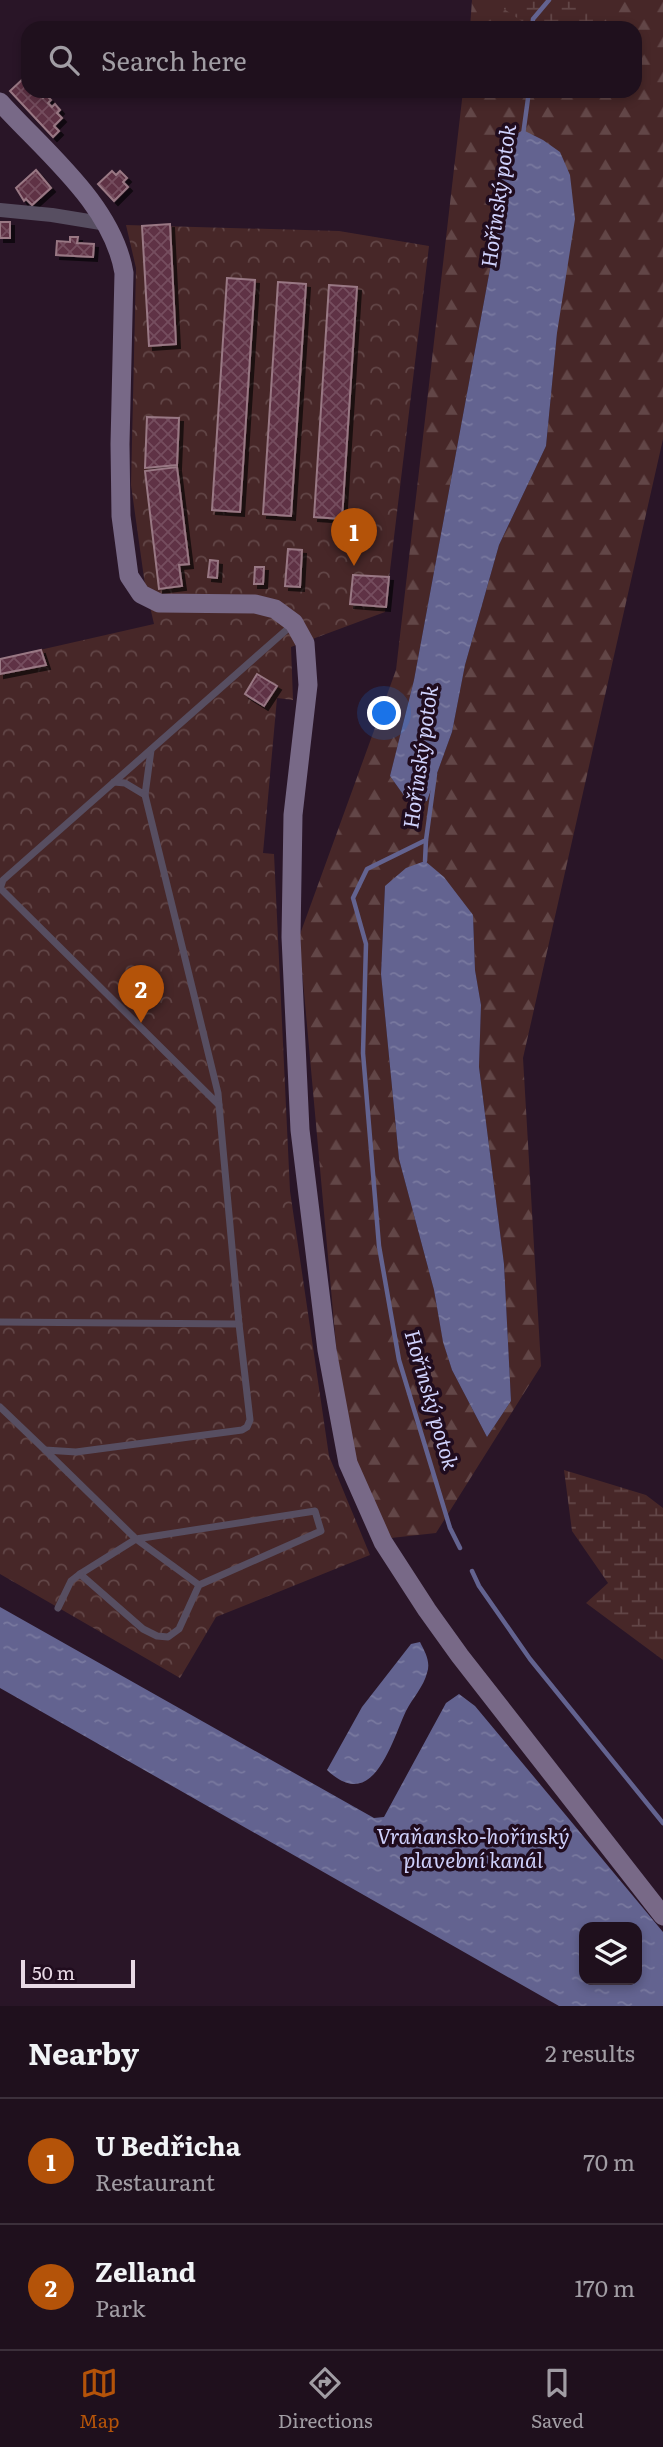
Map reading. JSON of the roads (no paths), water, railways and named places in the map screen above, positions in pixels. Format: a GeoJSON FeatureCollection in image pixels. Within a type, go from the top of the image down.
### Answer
{"type":"FeatureCollection","features":[{"type":"Feature","properties":{"kind":"street"},"geometry":{"type":"LineString","coordinates":[[0,102],[80,188],[107,224],[116,241],[124,272],[120,468],[121,516],[129,576],[141,594],[153,601],[255,604],[275,609],[294,623],[305,643],[307,685],[293,815],[291,923],[300,1130],[327,1350],[348,1463],[383,1542],[427,1610],[460,1657],[663,1916]]}},
{"type":"Feature","properties":{"kind":"street"},"geometry":{"type":"LineString","coordinates":[[0,210],[107,224]]}},
{"type":"Feature","properties":{"kind":"lane"},"geometry":{"type":"LineString","coordinates":[[219,1105],[0,888],[3,880],[294,623]]}},
{"type":"Feature","properties":{"kind":"lane"},"geometry":{"type":"LineString","coordinates":[[44,1450],[76,1452],[242,1430],[250,1420],[218,1093],[145,795],[151,749]]}},
{"type":"Feature","properties":{"kind":"lane"},"geometry":{"type":"LineString","coordinates":[[114,782],[125,783],[145,795]]}},
{"type":"Feature","properties":{"kind":"lane"},"geometry":{"type":"LineString","coordinates":[[0,1322],[239,1324]]}},
{"type":"Feature","properties":{"kind":"lane"},"geometry":{"type":"LineString","coordinates":[[0,1407],[136,1539],[198,1585]]}},
{"type":"Feature","properties":{"kind":"lane"},"geometry":{"type":"LineString","coordinates":[[58,1608],[71,1581],[80,1574],[136,1539],[315,1511],[321,1531],[198,1585],[179,1629],[167,1637],[157,1636],[143,1629],[80,1574]]}},
{"type":"Feature","properties":{"kind":"water"},"geometry":{"type":"Polygon","coordinates":[[[523,130],[560,152],[570,175],[575,219],[557,333],[546,446],[499,545],[465,665],[452,732],[427,801],[410,804],[390,776],[414,680],[490,269],[505,149],[512,137],[523,130]]]}},
{"type":"Feature","properties":{"kind":"water"},"geometry":{"type":"Polygon","coordinates":[[[425,861],[444,877],[473,915],[475,970],[481,1005],[479,1067],[504,1264],[511,1401],[487,1437],[452,1370],[443,1342],[434,1290],[399,1159],[381,974],[385,886],[406,868],[425,861]]]}},
{"type":"Feature","properties":{"kind":"water","name":"Vraňansko-hořínský plavební kanál"},"geometry":{"type":"Polygon","coordinates":[[[0,1607],[374,1818],[384,1817],[446,1703],[459,1694],[475,1706],[663,1932],[663,2006],[559,2006],[0,1688],[0,1607]]]}},
{"type":"Feature","properties":{"kind":"water"},"geometry":{"type":"Polygon","coordinates":[[[420,1642],[428,1661],[427,1673],[406,1711],[387,1755],[368,1779],[357,1784],[343,1781],[327,1770],[362,1707],[411,1644],[420,1642]]]}},
{"type":"Feature","properties":{"kind":"waterway","name":"Hořínský potok"},"geometry":{"type":"LineString","coordinates":[[533,21],[549,0]]}},
{"type":"Feature","properties":{"kind":"waterway","name":"Hořínský potok"},"geometry":{"type":"LineString","coordinates":[[523,135],[528,98]]}},
{"type":"Feature","properties":{"kind":"waterway","name":"Hořínský potok"},"geometry":{"type":"LineString","coordinates":[[435,774],[426,840],[367,869],[353,898],[366,944],[363,1053],[379,1246],[399,1360],[450,1528],[460,1548]]}},
{"type":"Feature","properties":{"kind":"waterway"},"geometry":{"type":"LineString","coordinates":[[425,861],[426,840]]}},
{"type":"Feature","properties":{"kind":"waterway","name":"Hořínský potok"},"geometry":{"type":"LineString","coordinates":[[472,1571],[479,1586],[530,1659],[663,1823]]}},
{"type":"Feature","properties":{"kind":"place","name":"U Bedřicha"},"geometry":{"type":"Point","coordinates":[354,566]}},
{"type":"Feature","properties":{"kind":"place","name":"Zelland"},"geometry":{"type":"Point","coordinates":[141,1023]}}]}
